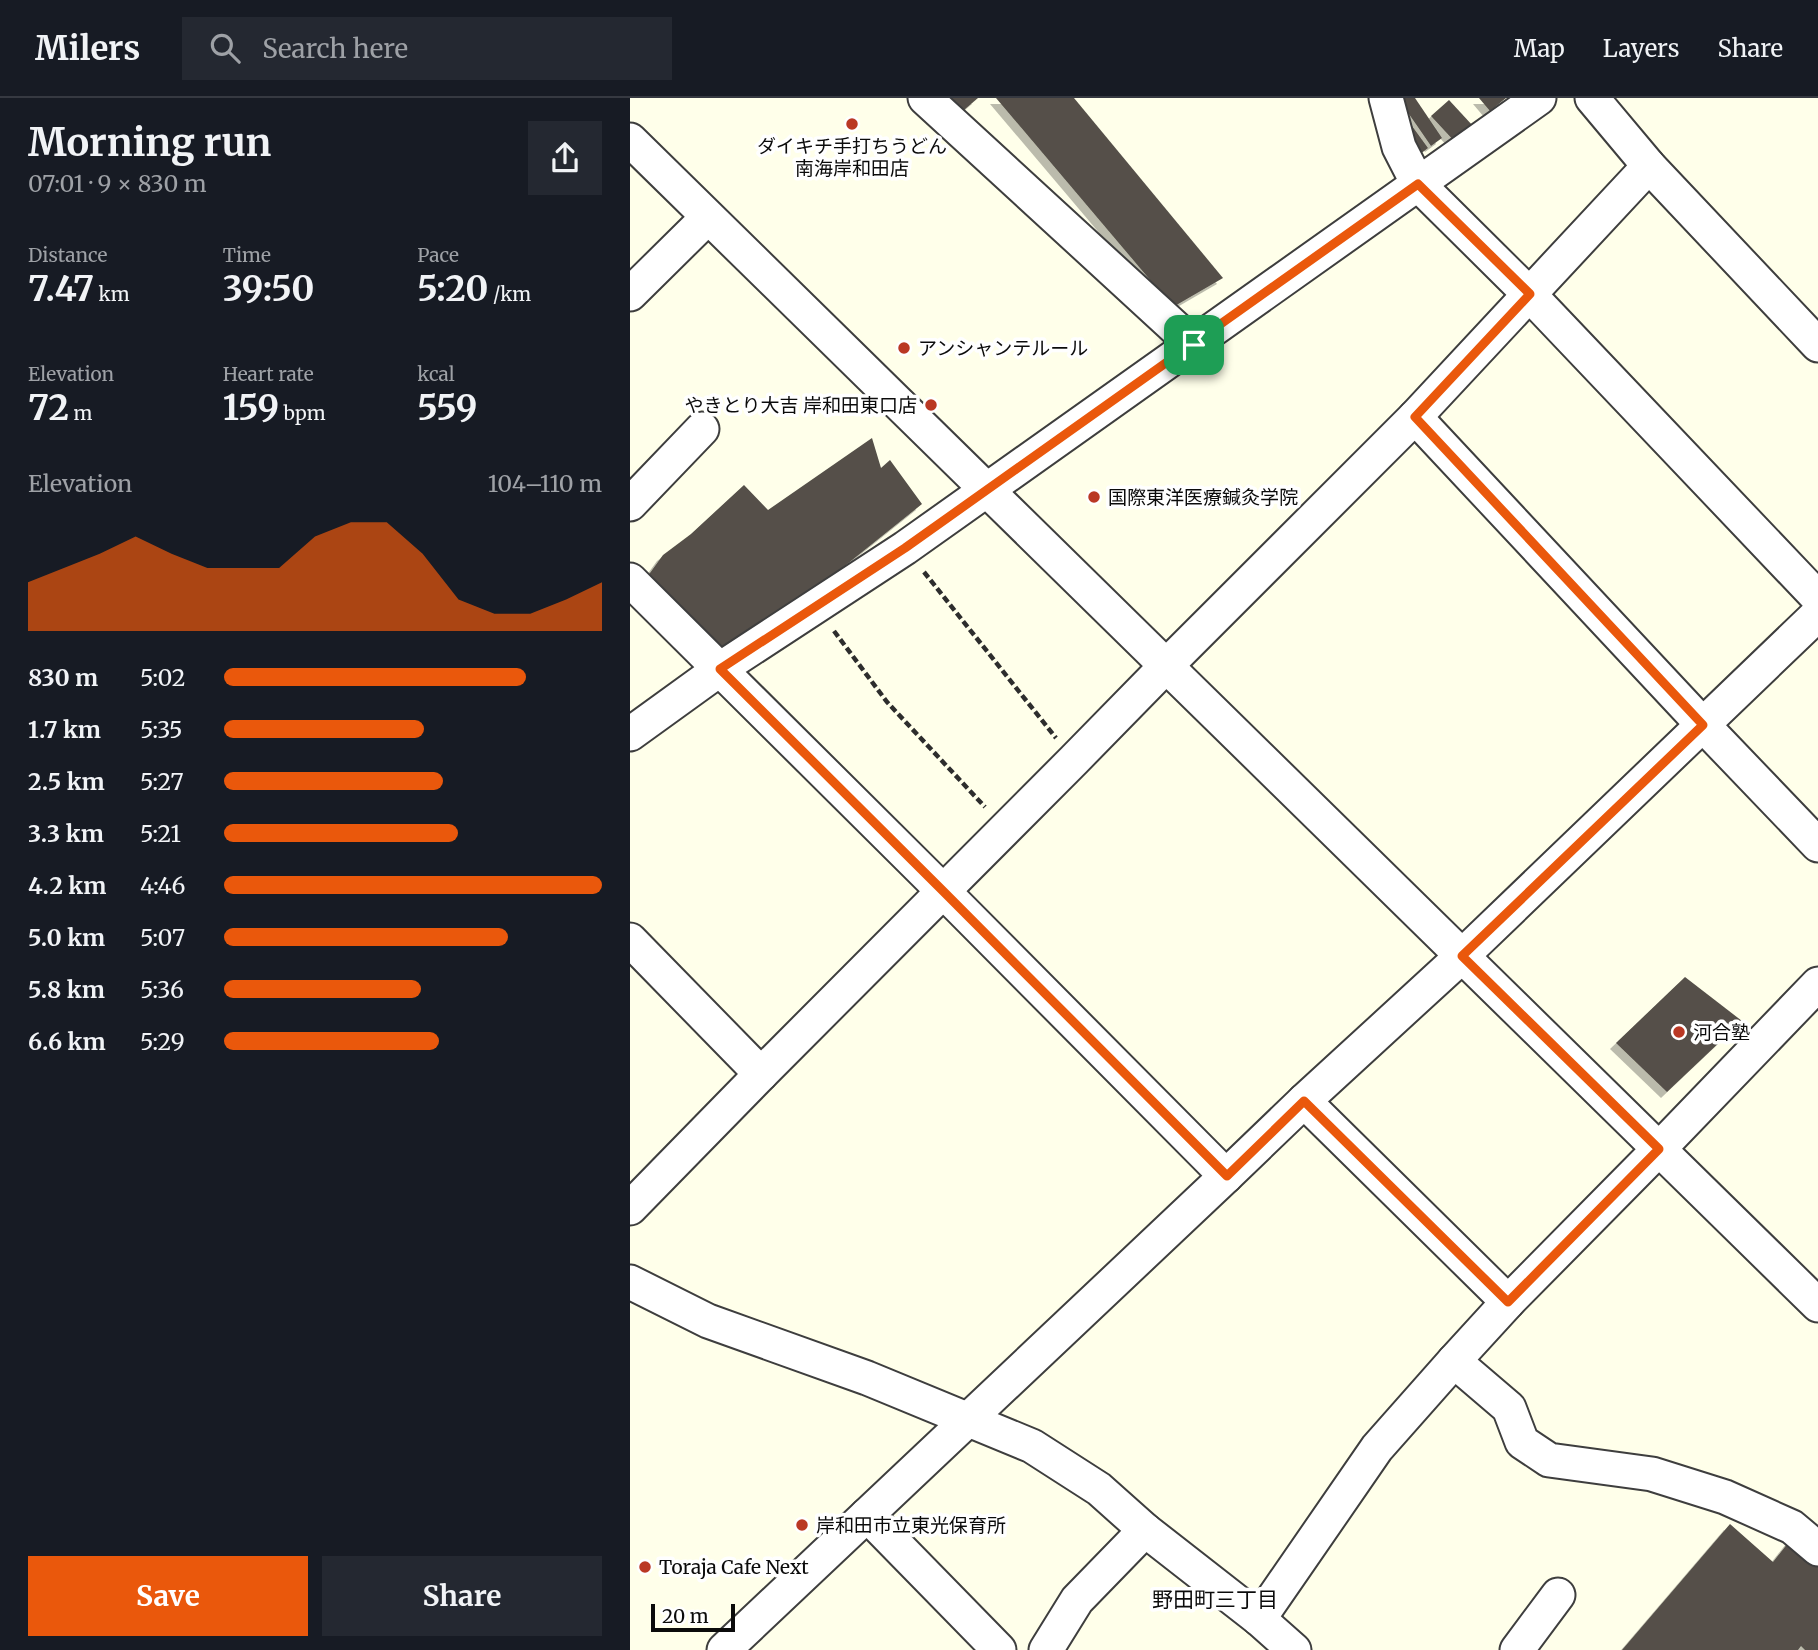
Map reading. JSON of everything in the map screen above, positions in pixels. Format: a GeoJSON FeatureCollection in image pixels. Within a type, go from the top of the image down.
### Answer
{"type":"FeatureCollection","features":[{"type":"Feature","properties":{"kind":"street"},"geometry":{"type":"LineString","coordinates":[[925,98],[1194,345]]}},
{"type":"Feature","properties":{"kind":"street"},"geometry":{"type":"LineString","coordinates":[[1386,98],[1399,147],[1418,184],[1530,294],[1818,598]]}},
{"type":"Feature","properties":{"kind":"street"},"geometry":{"type":"LineString","coordinates":[[630,734],[720,669],[905,548],[1539,98]]}},
{"type":"Feature","properties":{"kind":"street"},"geometry":{"type":"LineString","coordinates":[[1592,98],[1649,166],[1818,345]]}},
{"type":"Feature","properties":{"kind":"street"},"geometry":{"type":"LineString","coordinates":[[630,140],[1818,1305]]}},
{"type":"Feature","properties":{"kind":"street"},"geometry":{"type":"LineString","coordinates":[[630,1208],[1415,417],[1649,166]]}},
{"type":"Feature","properties":{"kind":"street"},"geometry":{"type":"LineString","coordinates":[[630,294],[708,217]]}},
{"type":"Feature","properties":{"kind":"street"},"geometry":{"type":"LineString","coordinates":[[1415,417],[1818,845]]}},
{"type":"Feature","properties":{"kind":"street"},"geometry":{"type":"LineString","coordinates":[[630,504],[702,429]]}},
{"type":"Feature","properties":{"kind":"street"},"geometry":{"type":"LineString","coordinates":[[630,580],[1227,1176]]}},
{"type":"Feature","properties":{"kind":"street"},"geometry":{"type":"LineString","coordinates":[[724,1650],[1304,1101],[1462,956],[1818,614]]}},
{"type":"Feature","properties":{"kind":"street"},"geometry":{"type":"LineString","coordinates":[[630,940],[761,1074]]}},
{"type":"Feature","properties":{"kind":"street"},"geometry":{"type":"LineString","coordinates":[[1259,1619],[1377,1448],[1508,1302],[1818,984]]}},
{"type":"Feature","properties":{"kind":"street"},"geometry":{"type":"LineString","coordinates":[[1304,1101],[1508,1302]]}},
{"type":"Feature","properties":{"kind":"street"},"geometry":{"type":"LineString","coordinates":[[630,1282],[708,1321],[867,1378],[1032,1446],[1098,1489],[1294,1650]]}},
{"type":"Feature","properties":{"kind":"street"},"geometry":{"type":"LineString","coordinates":[[1454,1361],[1509,1408],[1522,1442],[1549,1460],[1652,1474],[1725,1497],[1792,1527],[1818,1549]]}},
{"type":"Feature","properties":{"kind":"street"},"geometry":{"type":"LineString","coordinates":[[867,1516],[999,1650]]}},
{"type":"Feature","properties":{"kind":"street"},"geometry":{"type":"LineString","coordinates":[[1046,1650],[1077,1600],[1145,1530]]}},
{"type":"Feature","properties":{"kind":"street"},"geometry":{"type":"LineString","coordinates":[[1517,1650],[1558,1595]]}},
{"type":"Feature","properties":{"kind":"path"},"geometry":{"type":"LineString","coordinates":[[905,548],[1074,760]]}},
{"type":"Feature","properties":{"kind":"path"},"geometry":{"type":"LineString","coordinates":[[816,607],[887,702],[1005,829]]}},
{"type":"Feature","properties":{"kind":"building"},"geometry":{"type":"Polygon","coordinates":[[[951,98],[978,98],[964,110],[951,98]]]}},
{"type":"Feature","properties":{"kind":"building"},"geometry":{"type":"Polygon","coordinates":[[[996,98],[1074,98],[1223,278],[1173,307],[996,98]]]}},
{"type":"Feature","properties":{"kind":"building"},"geometry":{"type":"Polygon","coordinates":[[[1404,98],[1415,98],[1442,138],[1431,146],[1400,101],[1404,98]]]}},
{"type":"Feature","properties":{"kind":"building"},"geometry":{"type":"Polygon","coordinates":[[[1479,98],[1506,98],[1490,111],[1479,98]]]}},
{"type":"Feature","properties":{"kind":"building"},"geometry":{"type":"Polygon","coordinates":[[[1449,100],[1473,126],[1456,143],[1431,116],[1449,100]]]}},
{"type":"Feature","properties":{"kind":"building"},"geometry":{"type":"Polygon","coordinates":[[[1396,104],[1428,148],[1415,158],[1396,104]]]}},
{"type":"Feature","properties":{"kind":"building"},"geometry":{"type":"Polygon","coordinates":[[[872,438],[881,468],[890,460],[922,504],[826,581],[719,653],[642,584],[663,555],[691,534],[744,485],[768,510],[872,438]]]}},
{"type":"Feature","properties":{"kind":"building","name":"河合塾"},"geometry":{"type":"Polygon","coordinates":[[[1685,977],[1742,1021],[1667,1092],[1616,1043],[1685,977]]]}},
{"type":"Feature","properties":{"kind":"building"},"geometry":{"type":"Polygon","coordinates":[[[1730,1524],[1773,1562],[1792,1538],[1818,1560],[1818,1650],[1805,1650],[1801,1646],[1798,1650],[1622,1650],[1730,1524]]]}},
{"type":"Feature","properties":{"kind":"place","name":"ダイキチ手打ちうどん 南海岸和田店"},"geometry":{"type":"Point","coordinates":[852,124]}},
{"type":"Feature","properties":{"kind":"place","name":"アンシャンテルール"},"geometry":{"type":"Point","coordinates":[904,348]}},
{"type":"Feature","properties":{"kind":"place","name":"やきとり大吉 岸和田東口店"},"geometry":{"type":"Point","coordinates":[931,405]}},
{"type":"Feature","properties":{"kind":"place","name":"国際東洋医療鍼灸学院"},"geometry":{"type":"Point","coordinates":[1094,497]}},
{"type":"Feature","properties":{"kind":"place","name":"河合塾"},"geometry":{"type":"Point","coordinates":[1679,1032]}},
{"type":"Feature","properties":{"kind":"place","name":"岸和田市立東光保育所"},"geometry":{"type":"Point","coordinates":[802,1525]}},
{"type":"Feature","properties":{"kind":"place","name":"Toraja Cafe Next"},"geometry":{"type":"Point","coordinates":[645,1567]}},
{"type":"Feature","properties":{"kind":"district","name":"野田町三丁目"},"geometry":{"type":"Point","coordinates":[1215,1599]}},
{"type":"Feature","properties":{"kind":"route"},"geometry":{"type":"LineString","coordinates":[[1418,184],[1530,294],[1415,417],[1703,725],[1462,956],[1659,1149],[1508,1302],[1304,1101],[1227,1176],[720,669],[905,548],[1194,345],[1418,184]]}}]}
